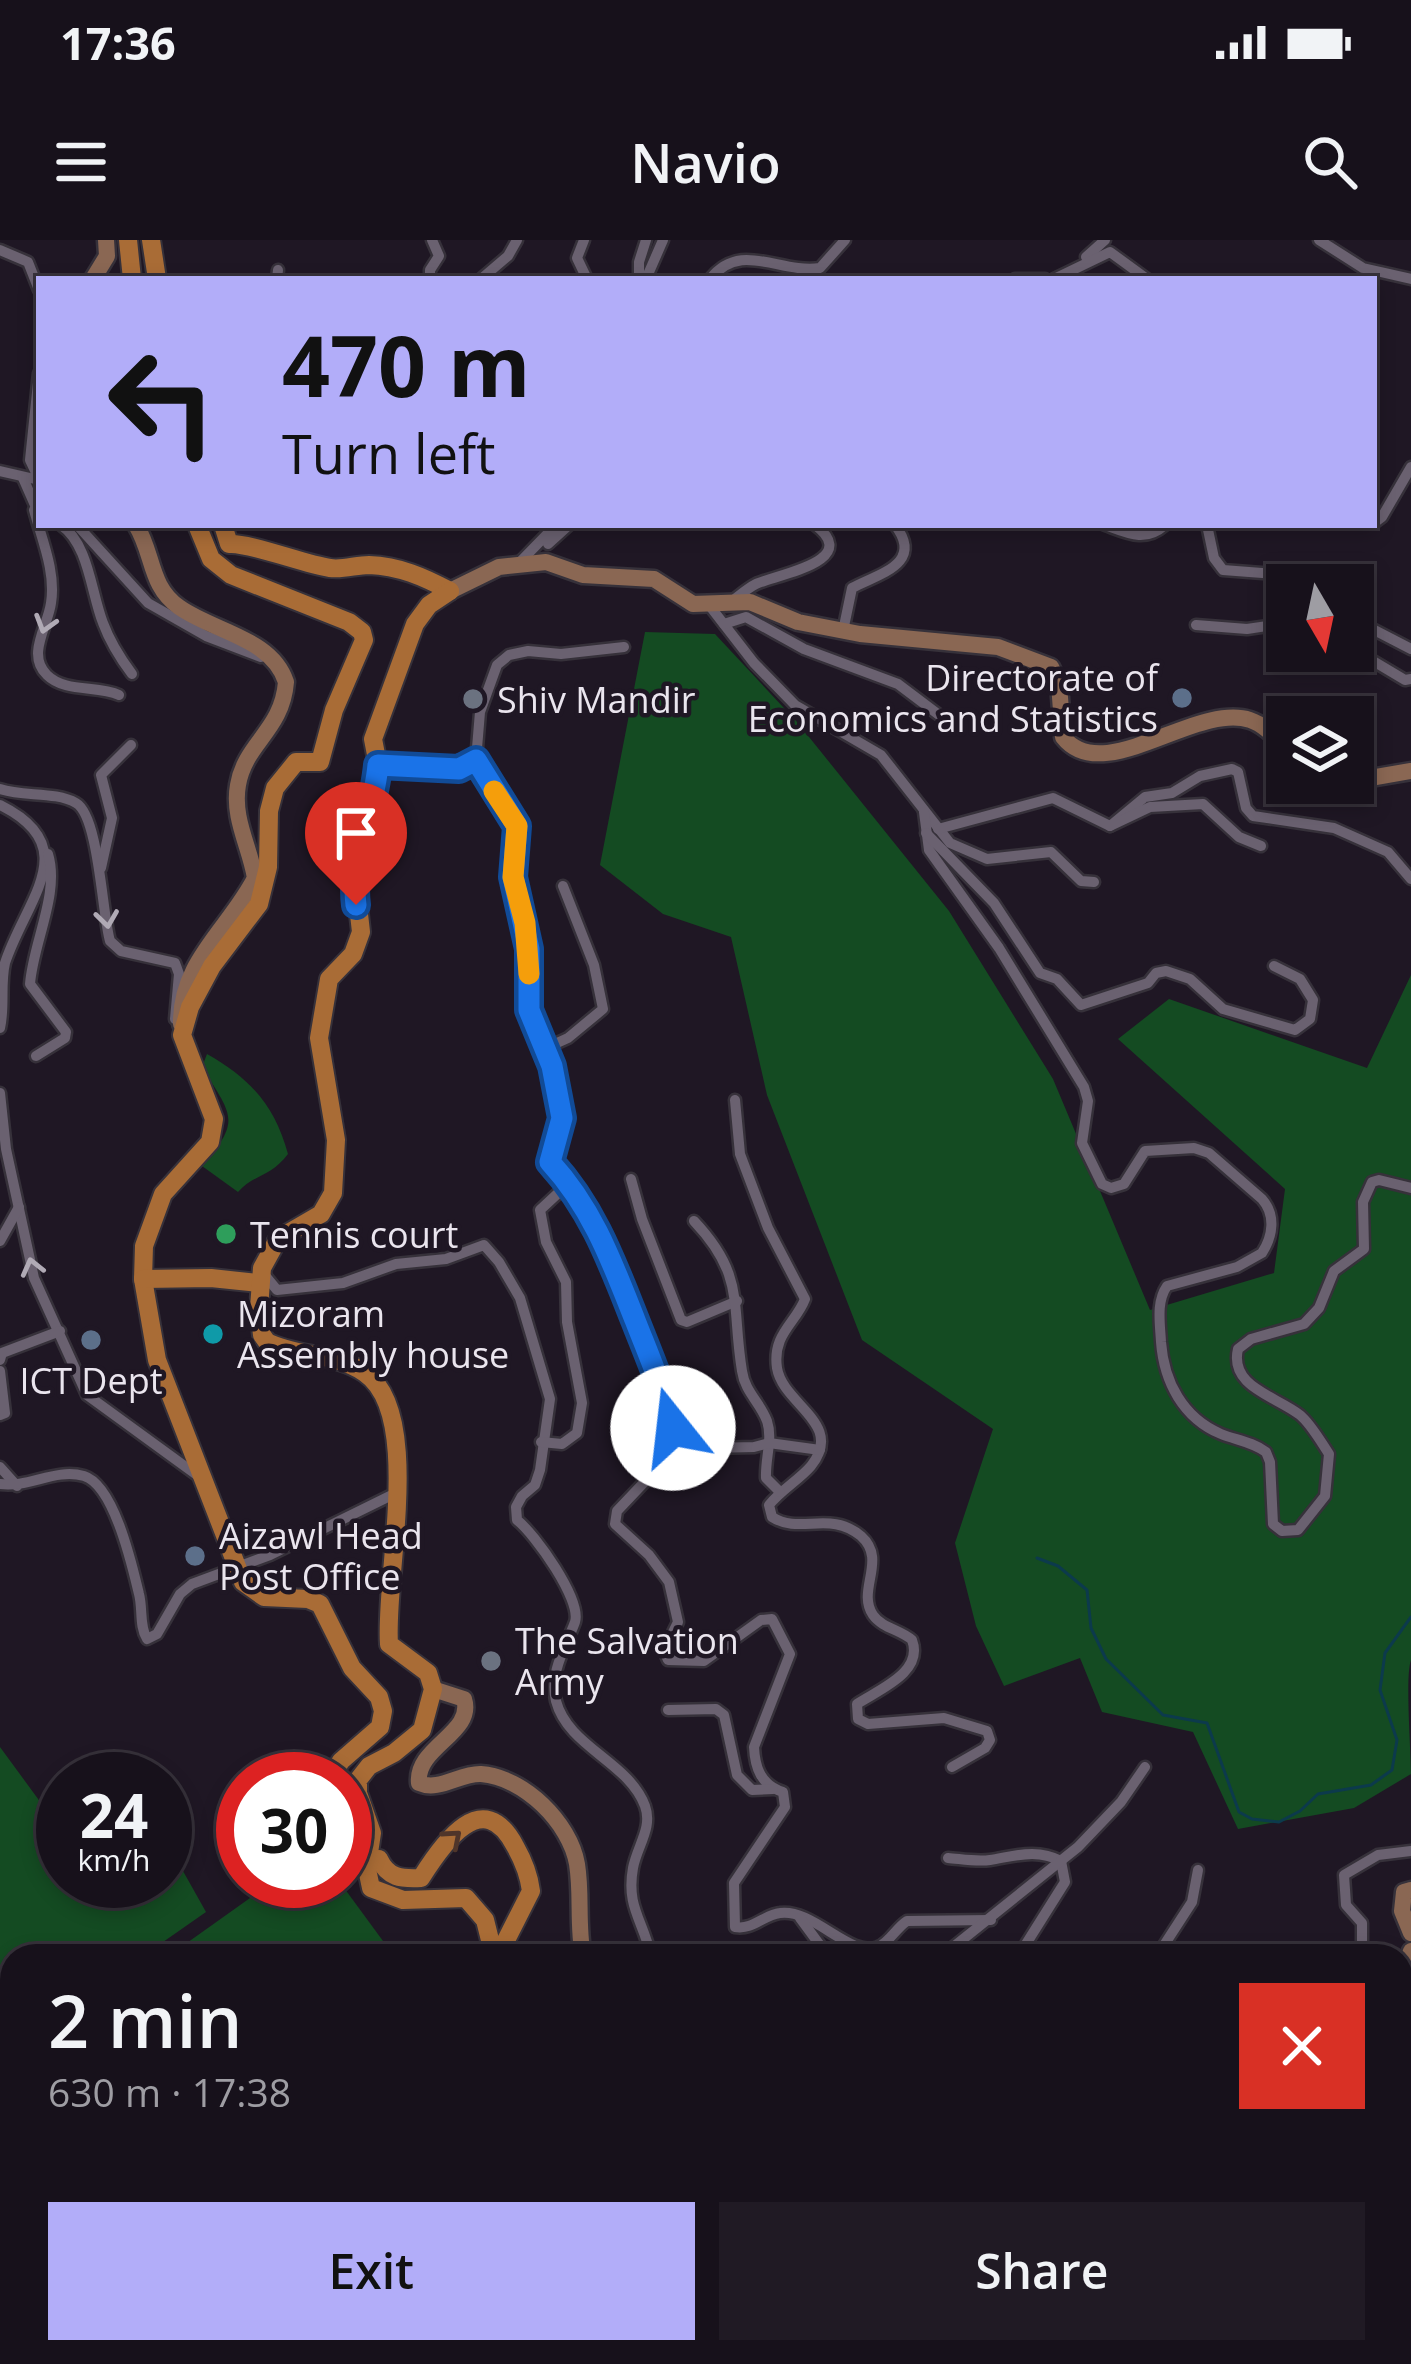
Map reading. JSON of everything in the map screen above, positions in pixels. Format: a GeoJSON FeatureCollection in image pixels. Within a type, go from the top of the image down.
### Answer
{"type":"FeatureCollection","features":[{"type":"Feature","properties":{"kind":"main road"},"geometry":{"type":"LineString","coordinates":[[128,240],[132,276]]}},
{"type":"Feature","properties":{"kind":"main road"},"geometry":{"type":"LineString","coordinates":[[151,240],[157,276]]}},
{"type":"Feature","properties":{"kind":"main road"},"geometry":{"type":"LineString","coordinates":[[198,528],[204,550],[231,574],[349,622],[364,640],[334,710],[320,762],[296,762],[275,788],[268,811],[268,868],[259,904],[212,966],[190,1007],[182,1035],[214,1119],[210,1142],[163,1194],[143,1246],[143,1279],[158,1360],[237,1568],[258,1595],[320,1604],[352,1668],[379,1697],[380,1726],[351,1752]]}},
{"type":"Feature","properties":{"kind":"main road"},"geometry":{"type":"LineString","coordinates":[[224,528],[229,544],[242,542],[329,568],[365,565],[405,570],[450,591]]}},
{"type":"Feature","properties":{"kind":"main road"},"geometry":{"type":"LineString","coordinates":[[372,1764],[422,1730],[433,1689],[428,1673],[389,1644],[397,1431],[386,1394],[354,1367],[267,1342],[260,1328],[259,1277],[278,1239],[321,1214],[333,1193],[336,1140],[320,1064],[321,1012],[329,979],[358,946],[357,860],[376,796],[378,765],[373,740],[415,624],[429,605],[450,591]]}},
{"type":"Feature","properties":{"kind":"main road"},"geometry":{"type":"LineString","coordinates":[[143,1279],[259,1277]]}},
{"type":"Feature","properties":{"kind":"main road"},"geometry":{"type":"LineString","coordinates":[[372,1863],[379,1859],[384,1870],[400,1879],[421,1878],[446,1840],[474,1821],[486,1818],[500,1823],[524,1862],[531,1891],[502,1944]]}},
{"type":"Feature","properties":{"kind":"main road"},"geometry":{"type":"LineString","coordinates":[[372,1889],[403,1900],[459,1896],[474,1902],[492,1944]]}},
{"type":"Feature","properties":{"kind":"street"},"geometry":{"type":"LineString","coordinates":[[95,276],[107,256],[106,240]]}},
{"type":"Feature","properties":{"kind":"street"},"geometry":{"type":"LineString","coordinates":[[430,276],[439,256],[432,240]]}},
{"type":"Feature","properties":{"kind":"street"},"geometry":{"type":"LineString","coordinates":[[485,276],[508,256],[517,240]]}},
{"type":"Feature","properties":{"kind":"street"},"geometry":{"type":"LineString","coordinates":[[584,240],[577,258],[586,276]]}},
{"type":"Feature","properties":{"kind":"street"},"geometry":{"type":"LineString","coordinates":[[642,276],[639,262],[646,240]]}},
{"type":"Feature","properties":{"kind":"street"},"geometry":{"type":"LineString","coordinates":[[644,276],[662,240]]}},
{"type":"Feature","properties":{"kind":"street"},"geometry":{"type":"LineString","coordinates":[[712,276],[721,264],[743,256],[762,256],[802,269],[820,268],[845,240]]}},
{"type":"Feature","properties":{"kind":"street"},"geometry":{"type":"LineString","coordinates":[[1071,272],[1106,240]]}},
{"type":"Feature","properties":{"kind":"street"},"geometry":{"type":"LineString","coordinates":[[1319,240],[1363,268],[1411,279]]}},
{"type":"Feature","properties":{"kind":"street"},"geometry":{"type":"LineString","coordinates":[[0,250],[28,262],[36,282]]}},
{"type":"Feature","properties":{"kind":"street"},"geometry":{"type":"LineString","coordinates":[[1061,276],[1110,252],[1144,276]]}},
{"type":"Feature","properties":{"kind":"street"},"geometry":{"type":"LineString","coordinates":[[36,402],[30,460],[36,473]]}},
{"type":"Feature","properties":{"kind":"street"},"geometry":{"type":"LineString","coordinates":[[1377,521],[1411,467]]}},
{"type":"Feature","properties":{"kind":"street"},"geometry":{"type":"LineString","coordinates":[[0,470],[36,479]]}},
{"type":"Feature","properties":{"kind":"street"},"geometry":{"type":"LineString","coordinates":[[23,478],[36,512]]}},
{"type":"Feature","properties":{"kind":"street"},"geometry":{"type":"LineString","coordinates":[[40,528],[52,602],[38,649],[39,662],[46,675],[62,685],[119,694]]}},
{"type":"Feature","properties":{"kind":"street"},"geometry":{"type":"LineString","coordinates":[[66,528],[115,650],[133,674]]}},
{"type":"Feature","properties":{"kind":"street"},"geometry":{"type":"LineString","coordinates":[[80,528],[148,603],[206,636],[280,666]]}},
{"type":"Feature","properties":{"kind":"street"},"geometry":{"type":"LineString","coordinates":[[137,528],[155,581],[166,596],[183,610],[266,653],[280,666],[286,682],[284,703],[274,725],[243,765],[238,783],[241,832],[255,878],[188,978],[182,1035]]}},
{"type":"Feature","properties":{"kind":"street"},"geometry":{"type":"LineString","coordinates":[[528,561],[554,528]]}},
{"type":"Feature","properties":{"kind":"street"},"geometry":{"type":"LineString","coordinates":[[450,591],[485,572],[528,561],[566,528]]}},
{"type":"Feature","properties":{"kind":"street"},"geometry":{"type":"LineString","coordinates":[[731,602],[758,583],[803,571],[816,562],[824,555],[827,542],[819,528]]}},
{"type":"Feature","properties":{"kind":"street"},"geometry":{"type":"LineString","coordinates":[[843,631],[852,588],[886,573],[902,558],[904,544],[896,528]]}},
{"type":"Feature","properties":{"kind":"street"},"geometry":{"type":"LineString","coordinates":[[1116,528],[1144,536],[1159,528]]}},
{"type":"Feature","properties":{"kind":"street"},"geometry":{"type":"LineString","coordinates":[[1209,528],[1214,558],[1223,570],[1266,573]]}},
{"type":"Feature","properties":{"kind":"street"},"geometry":{"type":"LineString","coordinates":[[528,561],[583,575],[655,579],[694,604],[750,602],[798,622],[843,631],[998,647],[1041,660],[1051,667],[1059,684],[1063,736],[1080,750],[1106,753],[1208,720],[1236,717],[1266,729]]}},
{"type":"Feature","properties":{"kind":"street"},"geometry":{"type":"LineString","coordinates":[[709,605],[754,663],[802,711],[881,755],[924,812],[932,831],[998,908],[1040,973],[1057,980],[1081,1005],[1170,971],[1190,979],[1223,1009],[1295,1030],[1312,1016],[1312,995],[1300,979],[1274,966]]}},
{"type":"Feature","properties":{"kind":"street"},"geometry":{"type":"LineString","coordinates":[[724,624],[746,617],[804,649],[898,683],[947,721]]}},
{"type":"Feature","properties":{"kind":"street"},"geometry":{"type":"LineString","coordinates":[[1196,625],[1266,626]]}},
{"type":"Feature","properties":{"kind":"street"},"geometry":{"type":"LineString","coordinates":[[1374,630],[1411,649]]}},
{"type":"Feature","properties":{"kind":"street"},"geometry":{"type":"LineString","coordinates":[[624,647],[561,654],[528,650],[509,655],[497,665],[485,691],[476,760],[517,826],[513,877],[529,949],[529,1010],[546,1048],[562,1118],[550,1162],[569,1183],[609,1252],[666,1398],[671,1454],[617,1511],[615,1524],[649,1555],[669,1582],[678,1622],[664,1651],[668,1660],[704,1661],[761,1620],[772,1619],[781,1631],[790,1654],[754,1747],[762,1779],[773,1789]]}},
{"type":"Feature","properties":{"kind":"street"},"geometry":{"type":"LineString","coordinates":[[1374,662],[1411,679]]}},
{"type":"Feature","properties":{"kind":"street"},"geometry":{"type":"LineString","coordinates":[[101,868],[112,818],[101,775],[130,745]]}},
{"type":"Feature","properties":{"kind":"street"},"geometry":{"type":"LineString","coordinates":[[378,765],[459,769],[476,760]]}},
{"type":"Feature","properties":{"kind":"street"},"geometry":{"type":"LineString","coordinates":[[1110,826],[1145,797],[1172,793],[1200,776],[1232,769],[1238,772],[1246,808],[1253,816],[1334,828],[1388,852],[1411,879]]}},
{"type":"Feature","properties":{"kind":"street"},"geometry":{"type":"LineString","coordinates":[[1374,778],[1411,771]]}},
{"type":"Feature","properties":{"kind":"street"},"geometry":{"type":"LineString","coordinates":[[0,789],[79,805],[86,812],[113,945],[178,968],[174,1009],[182,1035]]}},
{"type":"Feature","properties":{"kind":"street"},"geometry":{"type":"LineString","coordinates":[[932,831],[1053,799],[1110,826]]}},
{"type":"Feature","properties":{"kind":"street"},"geometry":{"type":"LineString","coordinates":[[1110,826],[1150,807],[1203,804],[1239,837],[1261,846]]}},
{"type":"Feature","properties":{"kind":"street"},"geometry":{"type":"LineString","coordinates":[[0,806],[37,828],[52,874],[30,983],[66,1032],[36,1056]]}},
{"type":"Feature","properties":{"kind":"street"},"geometry":{"type":"LineString","coordinates":[[932,831],[987,859],[1051,852],[1081,880],[1094,883]]}},
{"type":"Feature","properties":{"kind":"street"},"geometry":{"type":"LineString","coordinates":[[932,831],[929,850],[999,948],[1084,1087],[1088,1101],[1082,1143],[1102,1184],[1111,1188],[1124,1184],[1141,1155],[1150,1149],[1199,1149],[1270,1210],[1272,1224],[1262,1253],[1238,1267],[1167,1286],[1160,1302],[1160,1321],[1166,1376],[1188,1411],[1209,1428],[1266,1452],[1274,1524],[1282,1531],[1301,1528],[1325,1496],[1329,1454],[1301,1416],[1240,1375],[1238,1349],[1251,1339],[1304,1324],[1315,1314],[1334,1271],[1364,1249],[1364,1197],[1372,1182],[1411,1188]]}},
{"type":"Feature","properties":{"kind":"street"},"geometry":{"type":"LineString","coordinates":[[0,1028],[3,957],[43,873],[44,846]]}},
{"type":"Feature","properties":{"kind":"street"},"geometry":{"type":"LineString","coordinates":[[546,1048],[568,1038],[603,1009],[594,964],[563,886]]}},
{"type":"Feature","properties":{"kind":"street"},"geometry":{"type":"LineString","coordinates":[[0,1093],[39,1293],[87,1395],[204,1479]]}},
{"type":"Feature","properties":{"kind":"street"},"geometry":{"type":"LineString","coordinates":[[735,1100],[740,1154],[768,1228],[805,1299],[788,1321],[777,1367],[784,1386],[813,1416],[821,1434],[820,1450],[810,1467],[769,1504],[772,1516],[781,1522],[833,1521],[865,1540],[874,1566],[869,1608],[877,1621],[913,1640],[916,1652],[902,1675],[856,1704],[858,1719],[868,1724],[944,1718],[986,1731],[990,1740],[985,1748],[952,1767]]}},
{"type":"Feature","properties":{"kind":"street"},"geometry":{"type":"LineString","coordinates":[[632,1178],[641,1219],[681,1320],[687,1322],[737,1301]]}},
{"type":"Feature","properties":{"kind":"street"},"geometry":{"type":"LineString","coordinates":[[541,1442],[562,1444],[577,1433],[580,1423],[579,1376],[567,1322],[566,1282],[540,1218],[544,1204],[569,1183]]}},
{"type":"Feature","properties":{"kind":"street"},"geometry":{"type":"LineString","coordinates":[[0,1241],[19,1207]]}},
{"type":"Feature","properties":{"kind":"street"},"geometry":{"type":"LineString","coordinates":[[694,1221],[718,1247],[737,1301],[741,1368],[751,1399],[768,1424],[766,1478],[780,1492]]}},
{"type":"Feature","properties":{"kind":"street"},"geometry":{"type":"LineString","coordinates":[[259,1277],[277,1290],[311,1289],[355,1280],[396,1264],[446,1259],[487,1246],[517,1292],[550,1399],[535,1485],[516,1508],[518,1520],[570,1592],[576,1619],[559,1661],[556,1701],[578,1734],[626,1777],[644,1802],[649,1820],[634,1861],[631,1906],[648,1944]]}},
{"type":"Feature","properties":{"kind":"street"},"geometry":{"type":"LineString","coordinates":[[0,1360],[2,1353],[60,1330]]}},
{"type":"Feature","properties":{"kind":"street"},"geometry":{"type":"LineString","coordinates":[[0,1371],[4,1413],[0,1415]]}},
{"type":"Feature","properties":{"kind":"street"},"geometry":{"type":"LineString","coordinates":[[672,1442],[710,1448],[754,1448],[769,1443],[820,1450]]}},
{"type":"Feature","properties":{"kind":"street"},"geometry":{"type":"LineString","coordinates":[[0,1467],[17,1486]]}},
{"type":"Feature","properties":{"kind":"street"},"geometry":{"type":"LineString","coordinates":[[0,1484],[17,1486],[43,1477],[74,1475],[88,1477],[101,1487],[124,1543],[147,1640],[157,1634],[185,1588],[395,1492]]}},
{"type":"Feature","properties":{"kind":"street"},"geometry":{"type":"LineString","coordinates":[[433,1689],[464,1699],[467,1708],[464,1718],[420,1765],[419,1783],[429,1787],[482,1774],[518,1787],[542,1804],[563,1830],[576,1859],[581,1944]]}},
{"type":"Feature","properties":{"kind":"street"},"geometry":{"type":"LineString","coordinates":[[668,1710],[716,1709],[724,1715],[732,1737],[733,1762],[743,1785],[783,1792],[785,1808],[734,1883],[733,1920],[741,1930],[779,1913],[798,1916],[855,1944]]}},
{"type":"Feature","properties":{"kind":"street"},"geometry":{"type":"LineString","coordinates":[[959,1944],[1102,1823],[1145,1767]]}},
{"type":"Feature","properties":{"kind":"street"},"geometry":{"type":"LineString","coordinates":[[1362,1944],[1362,1923],[1346,1905],[1343,1875],[1378,1855],[1411,1852]]}},
{"type":"Feature","properties":{"kind":"street"},"geometry":{"type":"LineString","coordinates":[[948,1858],[989,1860],[1024,1853],[1049,1854],[1061,1861],[1066,1882],[1027,1944]]}},
{"type":"Feature","properties":{"kind":"street"},"geometry":{"type":"LineString","coordinates":[[1165,1944],[1192,1902],[1198,1870]]}},
{"type":"Feature","properties":{"kind":"street"},"geometry":{"type":"LineString","coordinates":[[1411,1890],[1404,1892],[1402,1902],[1411,1933]]}},
{"type":"Feature","properties":{"kind":"street"},"geometry":{"type":"LineString","coordinates":[[798,1916],[819,1944]]}},
{"type":"Feature","properties":{"kind":"street"},"geometry":{"type":"LineString","coordinates":[[881,1944],[907,1921],[991,1920]]}},
{"type":"Feature","properties":{"kind":"street"},"geometry":{"type":"LineString","coordinates":[[528,2364],[539,2364]]}},
{"type":"Feature","properties":{"kind":"green space"},"geometry":{"type":"Polygon","coordinates":[[[645,632],[715,634],[797,722],[949,911],[1053,1079],[1150,1310],[1274,1273],[1285,1189],[1118,1039],[1169,999],[1367,1068],[1411,975],[1411,1774],[1354,1808],[1238,1829],[1193,1732],[1102,1712],[1080,1658],[1004,1686],[976,1626],[955,1543],[993,1429],[862,1340],[767,1095],[731,937],[663,914],[600,865],[645,632]]]}},
{"type":"Feature","properties":{"kind":"green space"},"geometry":{"type":"Polygon","coordinates":[[[207,1054],[259,1095],[288,1154],[238,1192],[202,1166],[223,1138],[228,1118],[202,1067],[207,1054]]]}},
{"type":"Feature","properties":{"kind":"green space"},"geometry":{"type":"Polygon","coordinates":[[[0,1747],[36,1796],[36,1908],[192,1908],[192,1887],[206,1912],[160,1944],[0,1944],[0,1747]]]}},
{"type":"Feature","properties":{"kind":"green space"},"geometry":{"type":"Polygon","coordinates":[[[236,1908],[359,1908],[385,1944],[185,1944],[236,1908]]]}},
{"type":"Feature","properties":{"kind":"waterway"},"geometry":{"type":"LineString","coordinates":[[1037,1558],[1058,1566],[1087,1590],[1091,1628],[1106,1659],[1163,1715],[1207,1723],[1239,1812],[1252,1819],[1279,1822],[1318,1794],[1371,1785],[1392,1770],[1397,1740],[1380,1690],[1385,1653],[1411,1617]]}},
{"type":"Feature","properties":{"kind":"slow traffic"},"geometry":{"type":"LineString","coordinates":[[494,791],[519,835],[513,877],[525,923],[529,974]]}},
{"type":"Feature","properties":{"kind":"place","name":"Directorate of Economics and Statistics"},"geometry":{"type":"Point","coordinates":[1182,698]}},
{"type":"Feature","properties":{"kind":"place","name":"Shiv Mandir"},"geometry":{"type":"Point","coordinates":[473,699]}},
{"type":"Feature","properties":{"kind":"place","name":"Tennis court"},"geometry":{"type":"Point","coordinates":[226,1234]}},
{"type":"Feature","properties":{"kind":"place","name":"Mizoram Assembly house"},"geometry":{"type":"Point","coordinates":[213,1334]}},
{"type":"Feature","properties":{"kind":"place","name":"ICT Dept"},"geometry":{"type":"Point","coordinates":[91,1340]}},
{"type":"Feature","properties":{"kind":"place","name":"Aizawl Head Post Office"},"geometry":{"type":"Point","coordinates":[195,1556]}},
{"type":"Feature","properties":{"kind":"place","name":"The Salvation Army"},"geometry":{"type":"Point","coordinates":[491,1661]}},
{"type":"Feature","properties":{"kind":"route"},"geometry":{"type":"LineString","coordinates":[[356,905],[357,860],[376,796],[378,765],[459,769],[476,760],[519,835],[513,877],[529,949],[529,1010],[552,1066],[562,1118],[550,1162],[595,1221],[651,1358],[673,1428]]}}]}
